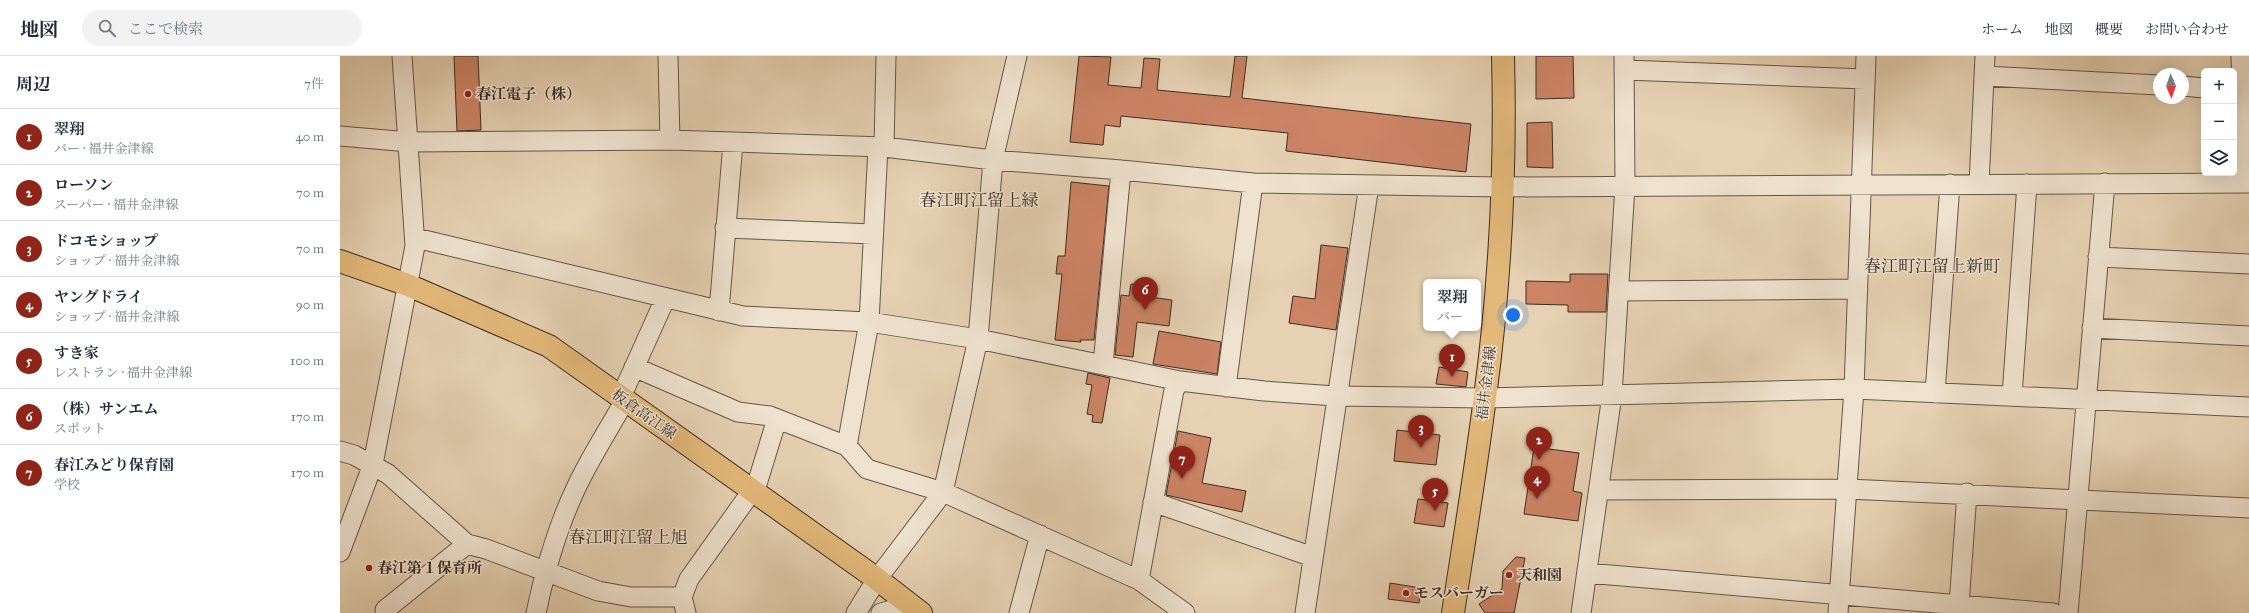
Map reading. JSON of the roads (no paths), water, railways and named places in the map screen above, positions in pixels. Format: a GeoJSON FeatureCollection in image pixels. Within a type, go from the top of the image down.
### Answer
{"type":"FeatureCollection","features":[{"type":"Feature","properties":{"kind":"main road","name":"福井金津線"},"geometry":{"type":"LineString","coordinates":[[1454,613],[1485,398],[1494,308],[1502,187],[1503,56]]}},
{"type":"Feature","properties":{"kind":"main road","name":"板倉高江線"},"geometry":{"type":"LineString","coordinates":[[340,261],[408,285],[549,346],[877,579],[916,609]]}},
{"type":"Feature","properties":{"kind":"street"},"geometry":{"type":"LineString","coordinates":[[340,552],[373,464],[416,238],[402,56]]}},
{"type":"Feature","properties":{"kind":"street"},"geometry":{"type":"LineString","coordinates":[[668,56],[670,140]]}},
{"type":"Feature","properties":{"kind":"street"},"geometry":{"type":"LineString","coordinates":[[847,446],[869,322],[873,234],[881,147],[886,56]]}},
{"type":"Feature","properties":{"kind":"street"},"geometry":{"type":"LineString","coordinates":[[856,613],[877,579],[943,492],[978,339],[993,160],[1018,56]]}},
{"type":"Feature","properties":{"kind":"street"},"geometry":{"type":"LineString","coordinates":[[1839,604],[1854,389],[1866,56]]}},
{"type":"Feature","properties":{"kind":"street"},"geometry":{"type":"LineString","coordinates":[[1979,184],[1985,56]]}},
{"type":"Feature","properties":{"kind":"street"},"geometry":{"type":"LineString","coordinates":[[340,136],[409,142],[670,140],[881,147],[993,160],[1121,170],[1253,183],[1502,187],[2247,183],[2238,89],[2242,56]]}},
{"type":"Feature","properties":{"kind":"street"},"geometry":{"type":"LineString","coordinates":[[1581,613],[1612,395],[1625,186],[1624,63],[1865,78]]}},
{"type":"Feature","properties":{"kind":"street"},"geometry":{"type":"LineString","coordinates":[[1984,76],[2153,85]]}},
{"type":"Feature","properties":{"kind":"street"},"geometry":{"type":"LineString","coordinates":[[2189,87],[2201,88]]}},
{"type":"Feature","properties":{"kind":"street"},"geometry":{"type":"LineString","coordinates":[[719,311],[733,143]]}},
{"type":"Feature","properties":{"kind":"street"},"geometry":{"type":"LineString","coordinates":[[1103,365],[1121,170]]}},
{"type":"Feature","properties":{"kind":"street"},"geometry":{"type":"LineString","coordinates":[[1226,387],[1253,183]]}},
{"type":"Feature","properties":{"kind":"street"},"geometry":{"type":"LineString","coordinates":[[2068,613],[2105,183]]}},
{"type":"Feature","properties":{"kind":"street"},"geometry":{"type":"LineString","coordinates":[[1936,393],[1950,184]]}},
{"type":"Feature","properties":{"kind":"street"},"geometry":{"type":"LineString","coordinates":[[2012,396],[2027,184]]}},
{"type":"Feature","properties":{"kind":"street"},"geometry":{"type":"LineString","coordinates":[[1305,613],[1336,396],[1369,185]]}},
{"type":"Feature","properties":{"kind":"street"},"geometry":{"type":"LineString","coordinates":[[725,228],[873,234]]}},
{"type":"Feature","properties":{"kind":"street"},"geometry":{"type":"LineString","coordinates":[[416,238],[665,299],[743,316],[869,322],[978,339],[1180,381],[1226,387],[1336,396],[1485,398],[1854,389],[2249,408]]}},
{"type":"Feature","properties":{"kind":"street"},"geometry":{"type":"LineString","coordinates":[[2098,257],[2249,264]]}},
{"type":"Feature","properties":{"kind":"street"},"geometry":{"type":"LineString","coordinates":[[1619,291],[1858,289]]}},
{"type":"Feature","properties":{"kind":"street"},"geometry":{"type":"LineString","coordinates":[[536,613],[545,571],[560,525],[576,487],[623,399],[634,368],[665,299]]}},
{"type":"Feature","properties":{"kind":"street"},"geometry":{"type":"LineString","coordinates":[[2092,328],[2249,336]]}},
{"type":"Feature","properties":{"kind":"street"},"geometry":{"type":"LineString","coordinates":[[634,368],[738,412],[777,419],[847,446],[867,468],[943,492],[1139,580],[1185,613]]}},
{"type":"Feature","properties":{"kind":"street"},"geometry":{"type":"LineString","coordinates":[[1139,580],[1174,390],[1180,381]]}},
{"type":"Feature","properties":{"kind":"street"},"geometry":{"type":"LineString","coordinates":[[340,451],[373,464],[408,491],[467,544],[486,549],[598,591],[684,605],[689,579],[757,484],[777,419]]}},
{"type":"Feature","properties":{"kind":"street"},"geometry":{"type":"LineString","coordinates":[[1599,490],[1848,488],[2078,498],[2249,508]]}},
{"type":"Feature","properties":{"kind":"street"},"geometry":{"type":"LineString","coordinates":[[1959,605],[1967,494]]}},
{"type":"Feature","properties":{"kind":"street"},"geometry":{"type":"LineString","coordinates":[[1153,502],[1313,557]]}},
{"type":"Feature","properties":{"kind":"street"},"geometry":{"type":"LineString","coordinates":[[1019,613],[1040,535]]}},
{"type":"Feature","properties":{"kind":"street"},"geometry":{"type":"LineString","coordinates":[[388,613],[385,610],[467,544]]}},
{"type":"Feature","properties":{"kind":"street"},"geometry":{"type":"LineString","coordinates":[[1587,573],[1839,604],[1959,605],[2053,613]]}},
{"type":"Feature","properties":{"kind":"street"},"geometry":{"type":"LineString","coordinates":[[881,613],[916,609]]}},
{"type":"Feature","properties":{"kind":"place","name":"春江電子（株）"},"geometry":{"type":"Point","coordinates":[468,94]}},
{"type":"Feature","properties":{"kind":"place","name":"（株）サンエム"},"geometry":{"type":"Point","coordinates":[1145,310]}},
{"type":"Feature","properties":{"kind":"place","name":"翠翔"},"geometry":{"type":"Point","coordinates":[1452,377]}},
{"type":"Feature","properties":{"kind":"place","name":"ドコモショップ"},"geometry":{"type":"Point","coordinates":[1421,448]}},
{"type":"Feature","properties":{"kind":"place","name":"ローソン"},"geometry":{"type":"Point","coordinates":[1539,460]}},
{"type":"Feature","properties":{"kind":"place","name":"春江みどり保育園"},"geometry":{"type":"Point","coordinates":[1182,479]}},
{"type":"Feature","properties":{"kind":"place","name":"ヤングドライ"},"geometry":{"type":"Point","coordinates":[1537,499]}},
{"type":"Feature","properties":{"kind":"place","name":"すき家"},"geometry":{"type":"Point","coordinates":[1435,511]}},
{"type":"Feature","properties":{"kind":"place","name":"春江第１保育所"},"geometry":{"type":"Point","coordinates":[369,568]}},
{"type":"Feature","properties":{"kind":"place","name":"天和園"},"geometry":{"type":"Point","coordinates":[1509,575]}},
{"type":"Feature","properties":{"kind":"place","name":"モスバーガー"},"geometry":{"type":"Point","coordinates":[1406,593]}},
{"type":"Feature","properties":{"kind":"district","name":"春江町江留上緑"},"geometry":{"type":"Point","coordinates":[979,200]}},
{"type":"Feature","properties":{"kind":"district","name":"春江町江留上新町"},"geometry":{"type":"Point","coordinates":[1932,266]}},
{"type":"Feature","properties":{"kind":"district","name":"春江町江留上旭"},"geometry":{"type":"Point","coordinates":[628,537]}}]}
